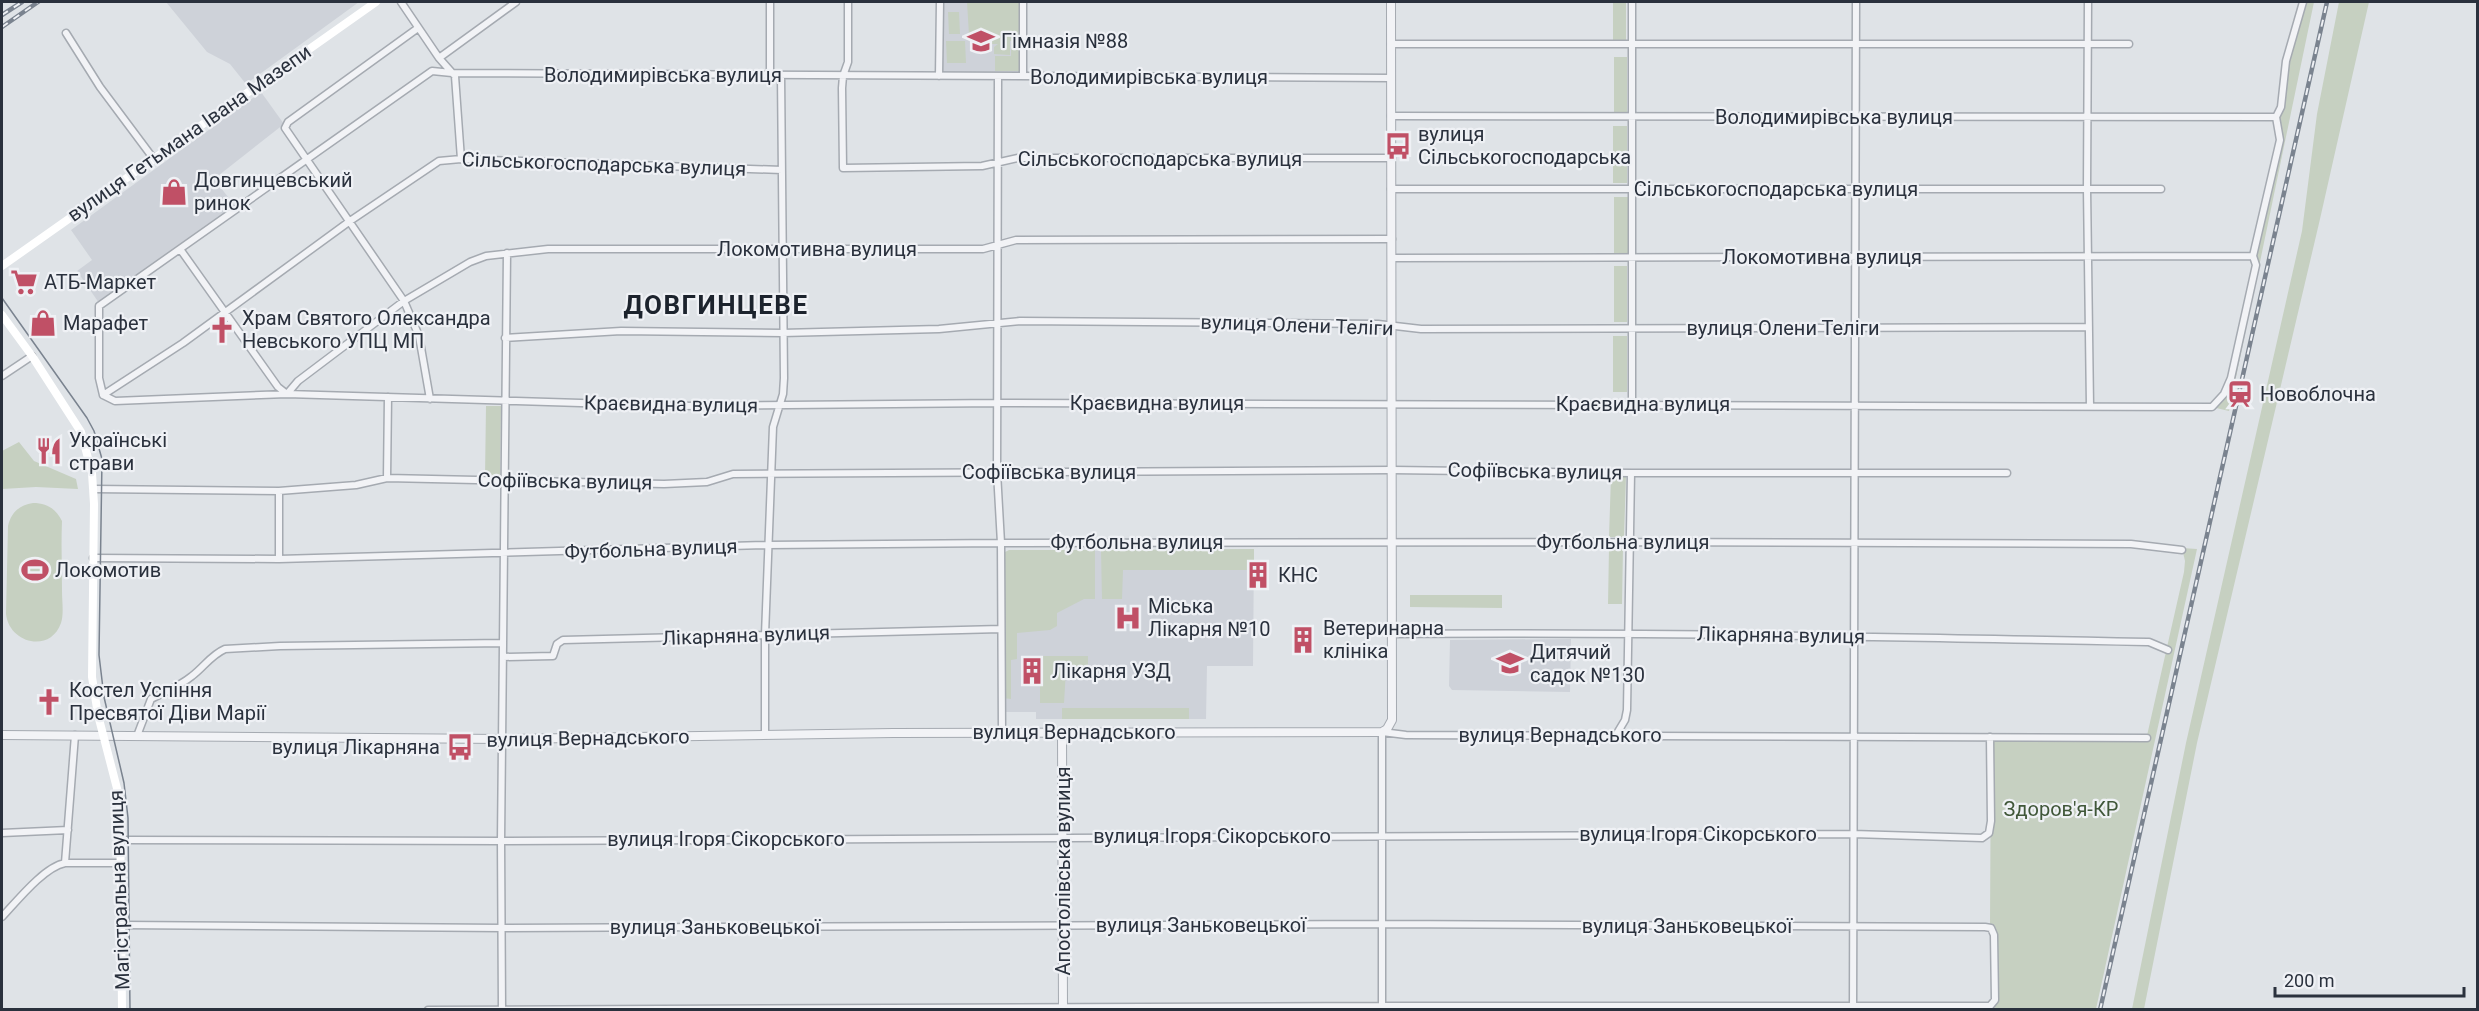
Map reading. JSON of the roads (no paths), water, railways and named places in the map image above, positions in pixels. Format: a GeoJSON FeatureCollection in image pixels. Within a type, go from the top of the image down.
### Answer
{"type":"FeatureCollection","features":[{"type":"Feature","properties":{"kind":"main road","name":"вулиця Гетьмана Івана Мазепи"},"geometry":{"type":"LineString","coordinates":[[2,266],[376,2]]}},
{"type":"Feature","properties":{"kind":"main road","name":"Магістральна вулиця"},"geometry":{"type":"LineString","coordinates":[[2,315],[81,432],[92,474],[92,677],[103,735],[120,800],[122,1010]]}},
{"type":"Feature","properties":{"kind":"street"},"geometry":{"type":"LineString","coordinates":[[401,2],[438,58],[455,76],[461,159]]}},
{"type":"Feature","properties":{"kind":"street"},"geometry":{"type":"LineString","coordinates":[[438,58],[516,2]]}},
{"type":"Feature","properties":{"kind":"street"},"geometry":{"type":"LineString","coordinates":[[770,2],[770,75]]}},
{"type":"Feature","properties":{"kind":"street"},"geometry":{"type":"LineString","coordinates":[[843,75],[848,62],[848,2]]}},
{"type":"Feature","properties":{"kind":"street"},"geometry":{"type":"LineString","coordinates":[[939,76],[940,2]]}},
{"type":"Feature","properties":{"kind":"street"},"geometry":{"type":"LineString","coordinates":[[1023,2],[1023,76]]}},
{"type":"Feature","properties":{"kind":"street"},"geometry":{"type":"LineString","coordinates":[[1382,1008],[1382,732],[1387,729],[1392,720],[1391,2]]}},
{"type":"Feature","properties":{"kind":"street"},"geometry":{"type":"LineString","coordinates":[[1632,2],[1632,404]]}},
{"type":"Feature","properties":{"kind":"street"},"geometry":{"type":"LineString","coordinates":[[428,1010],[1853,1008],[1856,2]]}},
{"type":"Feature","properties":{"kind":"street"},"geometry":{"type":"LineString","coordinates":[[2088,2],[2087,189],[2090,406]]}},
{"type":"Feature","properties":{"kind":"street"},"geometry":{"type":"LineString","coordinates":[[2253,256],[2280,140],[2276,117],[2281,107],[2286,61],[2303,2]]}},
{"type":"Feature","properties":{"kind":"street"},"geometry":{"type":"LineString","coordinates":[[418,28],[285,125],[285,128],[404,301],[418,336],[430,399]]}},
{"type":"Feature","properties":{"kind":"street"},"geometry":{"type":"LineString","coordinates":[[66,33],[100,87],[153,158]]}},
{"type":"Feature","properties":{"kind":"street"},"geometry":{"type":"LineString","coordinates":[[1391,44],[2129,44]]}},
{"type":"Feature","properties":{"kind":"street","name":"Володимирівська вулиця"},"geometry":{"type":"LineString","coordinates":[[103,395],[99,378],[99,306],[432,71],[452,74],[1391,78]]}},
{"type":"Feature","properties":{"kind":"street"},"geometry":{"type":"LineString","coordinates":[[765,735],[765,635],[773,428],[780,405],[784,378],[781,75]]}},
{"type":"Feature","properties":{"kind":"street","name":"Сільськогосподарська вулиця"},"geometry":{"type":"LineString","coordinates":[[843,75],[843,168],[982,166],[1018,158],[1392,158]]}},
{"type":"Feature","properties":{"kind":"street"},"geometry":{"type":"LineString","coordinates":[[998,76],[997,472],[1001,543],[1002,732]]}},
{"type":"Feature","properties":{"kind":"street","name":"Володимирівська вулиця"},"geometry":{"type":"LineString","coordinates":[[1392,116],[2276,117]]}},
{"type":"Feature","properties":{"kind":"street","name":"Сільськогосподарська вулиця"},"geometry":{"type":"LineString","coordinates":[[103,395],[183,343],[350,221],[439,161],[461,159],[782,170]]}},
{"type":"Feature","properties":{"kind":"street","name":"Сільськогосподарська вулиця"},"geometry":{"type":"LineString","coordinates":[[1391,189],[2161,189]]}},
{"type":"Feature","properties":{"kind":"street","name":"Локомотивна вулиця"},"geometry":{"type":"LineString","coordinates":[[287,394],[298,381],[404,301],[470,262],[507,252],[558,249],[983,249],[1016,240],[1392,239]]}},
{"type":"Feature","properties":{"kind":"street"},"geometry":{"type":"LineString","coordinates":[[180,249],[278,387],[287,394]]}},
{"type":"Feature","properties":{"kind":"street"},"geometry":{"type":"LineString","coordinates":[[502,1009],[501,841],[507,252]]}},
{"type":"Feature","properties":{"kind":"street","name":"Локомотивна вулиця"},"geometry":{"type":"LineString","coordinates":[[1392,258],[2253,256]]}},
{"type":"Feature","properties":{"kind":"street","name":"Краєвидна вулиця"},"geometry":{"type":"LineString","coordinates":[[103,395],[115,401],[287,394],[677,406],[998,403],[1856,404],[2212,407],[2224,394],[2231,378],[2256,265],[2253,256]]}},
{"type":"Feature","properties":{"kind":"street","name":"вулиця Олени Теліги"},"geometry":{"type":"LineString","coordinates":[[505,338],[621,332],[783,333],[939,330],[1020,321],[1366,324],[1421,329],[2089,327]]}},
{"type":"Feature","properties":{"kind":"street"},"geometry":{"type":"LineString","coordinates":[[2,376],[32,357]]}},
{"type":"Feature","properties":{"kind":"street"},"geometry":{"type":"LineString","coordinates":[[387,478],[388,397]]}},
{"type":"Feature","properties":{"kind":"street","name":"Софіївська вулиця"},"geometry":{"type":"LineString","coordinates":[[93,489],[279,491],[356,485],[387,478],[664,484],[707,482],[733,474],[1392,470],[1631,473],[2007,473]]}},
{"type":"Feature","properties":{"kind":"street"},"geometry":{"type":"LineString","coordinates":[[1616,735],[1625,720],[1627,710],[1631,473]]}},
{"type":"Feature","properties":{"kind":"street"},"geometry":{"type":"LineString","coordinates":[[279,491],[279,559]]}},
{"type":"Feature","properties":{"kind":"street","name":"Футбольна вулиця"},"geometry":{"type":"LineString","coordinates":[[93,558],[279,559],[768,545],[1392,541],[2131,544],[2182,550]]}},
{"type":"Feature","properties":{"kind":"street","name":"Лікарняна вулиця"},"geometry":{"type":"LineString","coordinates":[[503,657],[553,656],[557,644],[563,640],[1001,629]]}},
{"type":"Feature","properties":{"kind":"street","name":"Лікарняна вулиця"},"geometry":{"type":"LineString","coordinates":[[1392,634],[1628,633],[2149,642],[2168,650]]}},
{"type":"Feature","properties":{"kind":"street"},"geometry":{"type":"LineString","coordinates":[[137,736],[151,699],[193,676],[217,652],[225,649],[280,646],[503,643]]}},
{"type":"Feature","properties":{"kind":"street","name":"вулиця Вернадського"},"geometry":{"type":"LineString","coordinates":[[2,735],[502,739],[1002,732],[1382,732],[1406,735],[1853,735],[2147,738]]}},
{"type":"Feature","properties":{"kind":"street","name":"Апостолівська вулиця"},"geometry":{"type":"LineString","coordinates":[[1062,732],[1063,1008]]}},
{"type":"Feature","properties":{"kind":"street"},"geometry":{"type":"LineString","coordinates":[[65,863],[75,735]]}},
{"type":"Feature","properties":{"kind":"street","name":"вулиця Ігоря Сікорського"},"geometry":{"type":"LineString","coordinates":[[121,840],[501,841],[1382,834],[1853,834],[1982,838],[1987,835],[1991,821],[1990,737]]}},
{"type":"Feature","properties":{"kind":"street"},"geometry":{"type":"LineString","coordinates":[[2,833],[68,830]]}},
{"type":"Feature","properties":{"kind":"street"},"geometry":{"type":"LineString","coordinates":[[2,916],[48,871],[58,865],[65,863],[121,864]]}},
{"type":"Feature","properties":{"kind":"street","name":"вулиця Заньковецької"},"geometry":{"type":"LineString","coordinates":[[122,925],[502,928],[1382,924],[1991,928],[1994,934],[1995,1000],[1990,1006],[1853,1008]]}},
{"type":"Feature","properties":{"kind":"tram line"},"geometry":{"type":"LineString","coordinates":[[2,298],[87,418],[94,431],[102,459],[99,655],[104,697],[124,783],[128,818],[130,1010]]}},
{"type":"Feature","properties":{"kind":"railway"},"geometry":{"type":"LineString","coordinates":[[2,15],[22,2]]}},
{"type":"Feature","properties":{"kind":"railway"},"geometry":{"type":"LineString","coordinates":[[2,27],[38,2]]}},
{"type":"Feature","properties":{"kind":"railway"},"geometry":{"type":"LineString","coordinates":[[2100,1010],[2327,2]]}},
{"type":"Feature","properties":{"kind":"place","name":"Гімназія №88"},"geometry":{"type":"Point","coordinates":[981,41]}},
{"type":"Feature","properties":{"kind":"place","name":"вулиця Сільськогосподарська"},"geometry":{"type":"Point","coordinates":[1398,146]}},
{"type":"Feature","properties":{"kind":"place","name":"Довгинцевський ринок"},"geometry":{"type":"Point","coordinates":[174,192]}},
{"type":"Feature","properties":{"kind":"place","name":"АТБ-Маркет"},"geometry":{"type":"Point","coordinates":[24,282]}},
{"type":"Feature","properties":{"kind":"place","name":"Марафет"},"geometry":{"type":"Point","coordinates":[43,323]}},
{"type":"Feature","properties":{"kind":"place","name":"Храм Святого Олександра Невського УПЦ МП"},"geometry":{"type":"Point","coordinates":[222,330]}},
{"type":"Feature","properties":{"kind":"place","name":"Новоблочна"},"geometry":{"type":"Point","coordinates":[2240,394]}},
{"type":"Feature","properties":{"kind":"place","name":"Українські страви"},"geometry":{"type":"Point","coordinates":[49,451]}},
{"type":"Feature","properties":{"kind":"place","name":"Локомотив"},"geometry":{"type":"Point","coordinates":[35,570]}},
{"type":"Feature","properties":{"kind":"place","name":"КНС"},"geometry":{"type":"Point","coordinates":[1258,575]}},
{"type":"Feature","properties":{"kind":"place","name":"Міська Лікарня №10"},"geometry":{"type":"Point","coordinates":[1128,618]}},
{"type":"Feature","properties":{"kind":"place","name":"Ветеринарна клініка"},"geometry":{"type":"Point","coordinates":[1303,640]}},
{"type":"Feature","properties":{"kind":"place","name":"Дитячий садок №130"},"geometry":{"type":"Point","coordinates":[1510,663]}},
{"type":"Feature","properties":{"kind":"place","name":"Лікарня УЗД"},"geometry":{"type":"Point","coordinates":[1032,671]}},
{"type":"Feature","properties":{"kind":"place","name":"Костел Успіння Пресвятої Діви Марії"},"geometry":{"type":"Point","coordinates":[49,702]}},
{"type":"Feature","properties":{"kind":"place","name":"вулиця Лікарняна"},"geometry":{"type":"Point","coordinates":[460,747]}},
{"type":"Feature","properties":{"kind":"district","name":"ДОВГИНЦЕВЕ"},"geometry":{"type":"Point","coordinates":[716,305]}},
{"type":"Feature","properties":{"kind":"park label","name":"Здоров'я-КР"},"geometry":{"type":"Point","coordinates":[2061,809]}}]}
